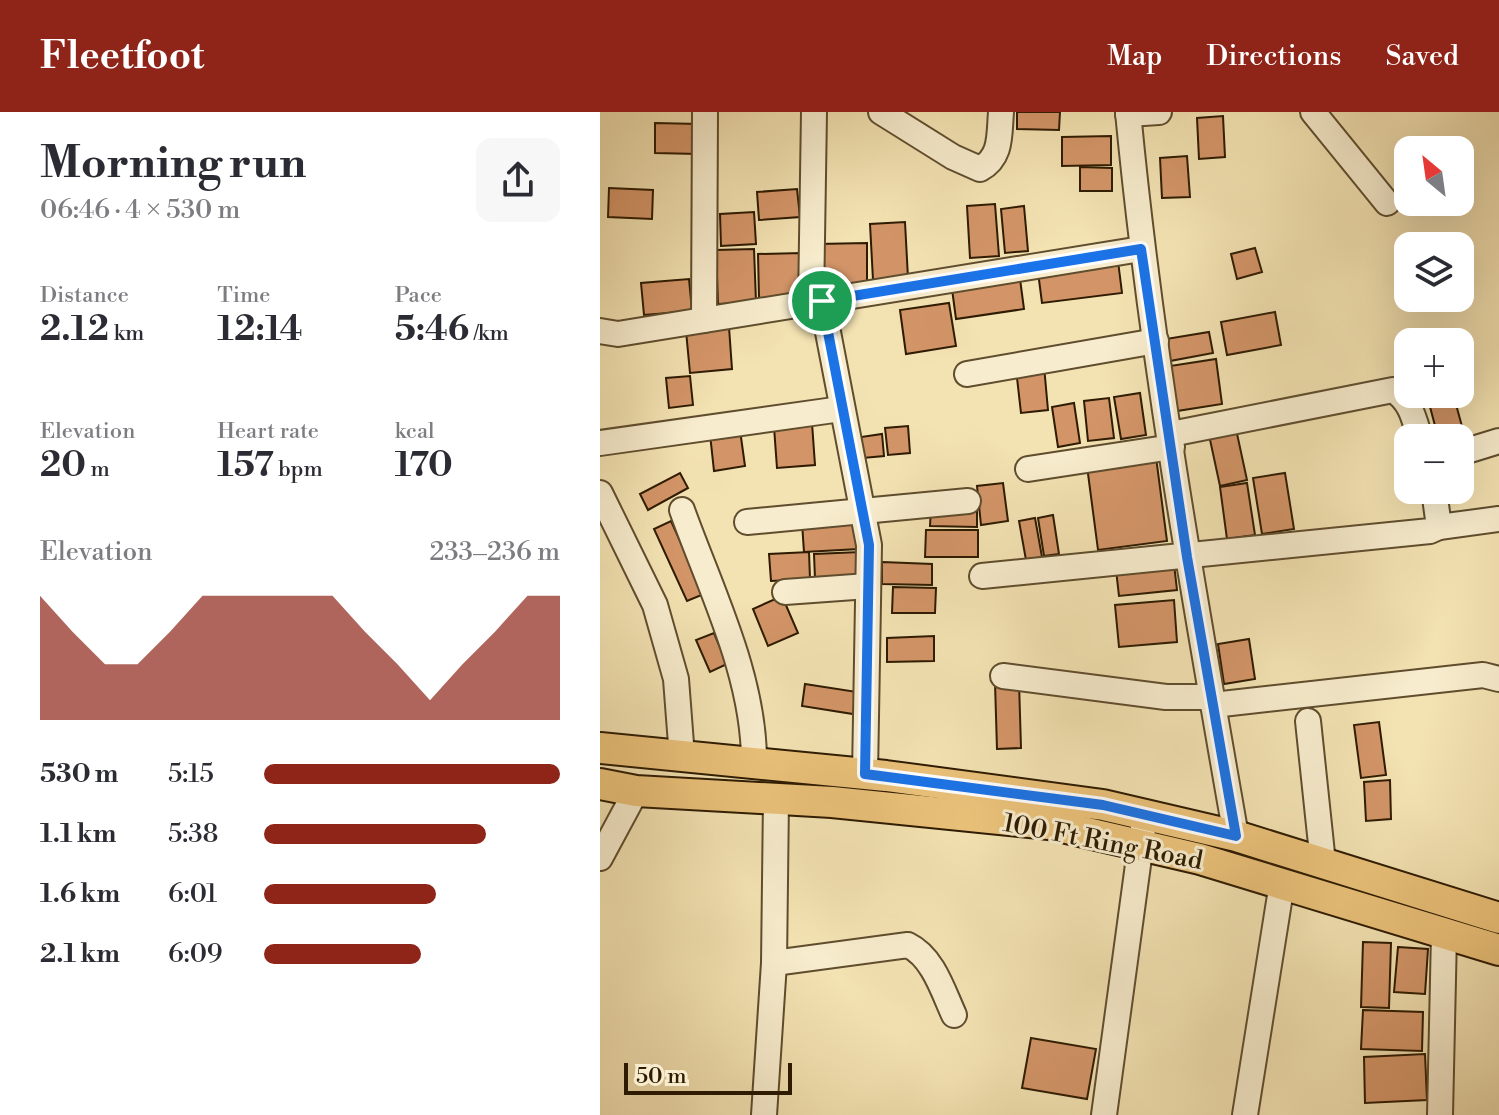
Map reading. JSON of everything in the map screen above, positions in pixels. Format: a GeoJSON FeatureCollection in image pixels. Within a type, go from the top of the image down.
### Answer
{"type":"FeatureCollection","features":[{"type":"Feature","properties":{"kind":"main road","name":"100 Ft Ring Road"},"geometry":{"type":"LineString","coordinates":[[600,748],[865,774],[1103,805],[1236,836],[1499,918]]}},
{"type":"Feature","properties":{"kind":"main road","name":"100 Ft Ring Road"},"geometry":{"type":"LineString","coordinates":[[600,784],[636,791],[776,799],[1049,824],[1282,883],[1499,950]]}},
{"type":"Feature","properties":{"kind":"street"},"geometry":{"type":"LineString","coordinates":[[704,320],[705,112]]}},
{"type":"Feature","properties":{"kind":"street"},"geometry":{"type":"LineString","coordinates":[[814,112],[816,302],[869,545],[865,774]]}},
{"type":"Feature","properties":{"kind":"street"},"geometry":{"type":"LineString","coordinates":[[881,112],[980,169],[992,162],[998,149],[1001,112]]}},
{"type":"Feature","properties":{"kind":"street"},"geometry":{"type":"LineString","coordinates":[[1159,112],[1128,113],[1141,249],[1187,557],[1236,836]]}},
{"type":"Feature","properties":{"kind":"street"},"geometry":{"type":"LineString","coordinates":[[1313,112],[1387,203]]}},
{"type":"Feature","properties":{"kind":"street"},"geometry":{"type":"LineString","coordinates":[[600,331],[618,334],[1141,249]]}},
{"type":"Feature","properties":{"kind":"street"},"geometry":{"type":"LineString","coordinates":[[967,374],[1156,341]]}},
{"type":"Feature","properties":{"kind":"street"},"geometry":{"type":"LineString","coordinates":[[1028,469],[1393,390],[1402,396],[1410,408],[1415,424]]}},
{"type":"Feature","properties":{"kind":"street"},"geometry":{"type":"LineString","coordinates":[[600,443],[841,409]]}},
{"type":"Feature","properties":{"kind":"street"},"geometry":{"type":"LineString","coordinates":[[1474,449],[1499,441]]}},
{"type":"Feature","properties":{"kind":"street"},"geometry":{"type":"LineString","coordinates":[[600,493],[655,605],[676,679],[682,757]]}},
{"type":"Feature","properties":{"kind":"street"},"geometry":{"type":"LineString","coordinates":[[747,522],[968,501]]}},
{"type":"Feature","properties":{"kind":"street"},"geometry":{"type":"LineString","coordinates":[[1436,504],[1439,527]]}},
{"type":"Feature","properties":{"kind":"street"},"geometry":{"type":"LineString","coordinates":[[682,510],[744,682],[754,742],[754,764]]}},
{"type":"Feature","properties":{"kind":"street"},"geometry":{"type":"LineString","coordinates":[[982,576],[1187,557],[1499,519]]}},
{"type":"Feature","properties":{"kind":"street"},"geometry":{"type":"LineString","coordinates":[[785,592],[868,586]]}},
{"type":"Feature","properties":{"kind":"street"},"geometry":{"type":"LineString","coordinates":[[1003,676],[1212,701],[1483,675],[1499,679]]}},
{"type":"Feature","properties":{"kind":"street"},"geometry":{"type":"LineString","coordinates":[[1308,721],[1323,863]]}},
{"type":"Feature","properties":{"kind":"street"},"geometry":{"type":"LineString","coordinates":[[600,858],[636,791]]}},
{"type":"Feature","properties":{"kind":"street"},"geometry":{"type":"LineString","coordinates":[[764,1115],[774,963],[776,799]]}},
{"type":"Feature","properties":{"kind":"street"},"geometry":{"type":"LineString","coordinates":[[1104,1115],[1146,815]]}},
{"type":"Feature","properties":{"kind":"street"},"geometry":{"type":"LineString","coordinates":[[1245,1115],[1282,883]]}},
{"type":"Feature","properties":{"kind":"street"},"geometry":{"type":"LineString","coordinates":[[1440,1115],[1444,934]]}},
{"type":"Feature","properties":{"kind":"street"},"geometry":{"type":"LineString","coordinates":[[774,963],[908,945],[920,951],[929,963],[954,1015]]}},
{"type":"Feature","properties":{"kind":"building"},"geometry":{"type":"Polygon","coordinates":[[[1017,112],[1060,112],[1059,130],[1017,129],[1017,112]]]}},
{"type":"Feature","properties":{"kind":"building"},"geometry":{"type":"Polygon","coordinates":[[[1223,116],[1225,157],[1199,159],[1197,118],[1223,116]]]}},
{"type":"Feature","properties":{"kind":"building"},"geometry":{"type":"Polygon","coordinates":[[[655,123],[699,124],[698,154],[655,153],[655,123]]]}},
{"type":"Feature","properties":{"kind":"building"},"geometry":{"type":"Polygon","coordinates":[[[1111,136],[1111,165],[1062,166],[1062,137],[1111,136]]]}},
{"type":"Feature","properties":{"kind":"building"},"geometry":{"type":"Polygon","coordinates":[[[1187,156],[1190,197],[1162,198],[1160,158],[1187,156]]]}},
{"type":"Feature","properties":{"kind":"building"},"geometry":{"type":"Polygon","coordinates":[[[1080,167],[1112,168],[1112,191],[1080,191],[1080,167]]]}},
{"type":"Feature","properties":{"kind":"building"},"geometry":{"type":"Polygon","coordinates":[[[609,188],[653,190],[652,219],[608,217],[609,188]]]}},
{"type":"Feature","properties":{"kind":"building"},"geometry":{"type":"Polygon","coordinates":[[[797,189],[800,217],[759,220],[757,192],[797,189]]]}},
{"type":"Feature","properties":{"kind":"building"},"geometry":{"type":"Polygon","coordinates":[[[995,204],[999,256],[970,258],[967,206],[995,204]]]}},
{"type":"Feature","properties":{"kind":"building"},"geometry":{"type":"Polygon","coordinates":[[[1024,206],[1028,251],[1005,253],[1001,209],[1024,206]]]}},
{"type":"Feature","properties":{"kind":"building"},"geometry":{"type":"Polygon","coordinates":[[[754,212],[756,244],[721,246],[720,214],[754,212]]]}},
{"type":"Feature","properties":{"kind":"building"},"geometry":{"type":"Polygon","coordinates":[[[905,222],[908,278],[873,280],[870,224],[905,222]]]}},
{"type":"Feature","properties":{"kind":"building"},"geometry":{"type":"Polygon","coordinates":[[[867,243],[867,286],[817,287],[817,244],[867,243]]]}},
{"type":"Feature","properties":{"kind":"building"},"geometry":{"type":"Polygon","coordinates":[[[1255,248],[1262,272],[1237,279],[1231,254],[1255,248]]]}},
{"type":"Feature","properties":{"kind":"building"},"geometry":{"type":"Polygon","coordinates":[[[754,249],[756,302],[718,304],[716,250],[754,249]]]}},
{"type":"Feature","properties":{"kind":"building"},"geometry":{"type":"Polygon","coordinates":[[[802,253],[803,297],[759,298],[758,254],[802,253]]]}},
{"type":"Feature","properties":{"kind":"building"},"geometry":{"type":"Polygon","coordinates":[[[1118,261],[1122,293],[1042,303],[1038,272],[1118,261]]]}},
{"type":"Feature","properties":{"kind":"building"},"geometry":{"type":"Polygon","coordinates":[[[689,279],[692,311],[644,315],[641,283],[689,279]]]}},
{"type":"Feature","properties":{"kind":"building"},"geometry":{"type":"Polygon","coordinates":[[[1020,279],[1024,309],[956,319],[952,289],[1020,279]]]}},
{"type":"Feature","properties":{"kind":"building"},"geometry":{"type":"Polygon","coordinates":[[[949,303],[956,346],[906,354],[900,310],[949,303]]]}},
{"type":"Feature","properties":{"kind":"building"},"geometry":{"type":"Polygon","coordinates":[[[1275,312],[1281,345],[1227,355],[1221,322],[1275,312]]]}},
{"type":"Feature","properties":{"kind":"building"},"geometry":{"type":"Polygon","coordinates":[[[729,327],[732,369],[690,373],[686,331],[729,327]]]}},
{"type":"Feature","properties":{"kind":"building"},"geometry":{"type":"Polygon","coordinates":[[[1209,332],[1213,353],[1170,361],[1166,339],[1209,332]]]}},
{"type":"Feature","properties":{"kind":"building"},"geometry":{"type":"Polygon","coordinates":[[[1216,359],[1222,404],[1177,411],[1170,366],[1216,359]]]}},
{"type":"Feature","properties":{"kind":"building"},"geometry":{"type":"Polygon","coordinates":[[[1044,366],[1048,410],[1021,413],[1016,369],[1044,366]]]}},
{"type":"Feature","properties":{"kind":"building"},"geometry":{"type":"Polygon","coordinates":[[[690,376],[693,405],[669,408],[666,378],[690,376]]]}},
{"type":"Feature","properties":{"kind":"building"},"geometry":{"type":"Polygon","coordinates":[[[1140,393],[1146,435],[1121,439],[1114,397],[1140,393]]]}},
{"type":"Feature","properties":{"kind":"building"},"geometry":{"type":"Polygon","coordinates":[[[1109,398],[1114,438],[1088,441],[1084,401],[1109,398]]]}},
{"type":"Feature","properties":{"kind":"building"},"geometry":{"type":"Polygon","coordinates":[[[1074,403],[1080,443],[1058,447],[1052,407],[1074,403]]]}},
{"type":"Feature","properties":{"kind":"building"},"geometry":{"type":"Polygon","coordinates":[[[1430,408],[1457,408],[1461,424],[1435,424],[1430,408]]]}},
{"type":"Feature","properties":{"kind":"building"},"geometry":{"type":"Polygon","coordinates":[[[812,423],[815,465],[777,468],[774,427],[812,423]]]}},
{"type":"Feature","properties":{"kind":"building"},"geometry":{"type":"Polygon","coordinates":[[[908,426],[910,453],[888,455],[885,428],[908,426]]]}},
{"type":"Feature","properties":{"kind":"building"},"geometry":{"type":"Polygon","coordinates":[[[1236,429],[1247,480],[1220,486],[1209,435],[1236,429]]]}},
{"type":"Feature","properties":{"kind":"building"},"geometry":{"type":"Polygon","coordinates":[[[740,430],[745,466],[714,471],[710,434],[740,430]]]}},
{"type":"Feature","properties":{"kind":"building"},"geometry":{"type":"Polygon","coordinates":[[[882,434],[884,456],[863,458],[861,437],[882,434]]]}},
{"type":"Feature","properties":{"kind":"building"},"geometry":{"type":"Polygon","coordinates":[[[1156,457],[1167,541],[1098,550],[1087,466],[1156,457]]]}},
{"type":"Feature","properties":{"kind":"building"},"geometry":{"type":"Polygon","coordinates":[[[680,473],[688,488],[648,510],[640,494],[680,473]]]}},
{"type":"Feature","properties":{"kind":"building"},"geometry":{"type":"Polygon","coordinates":[[[1285,473],[1294,529],[1262,534],[1253,478],[1285,473]]]}},
{"type":"Feature","properties":{"kind":"building"},"geometry":{"type":"Polygon","coordinates":[[[1003,483],[1008,521],[981,525],[977,486],[1003,483]]]}},
{"type":"Feature","properties":{"kind":"building"},"geometry":{"type":"Polygon","coordinates":[[[1247,483],[1255,535],[1227,539],[1220,487],[1247,483]]]}},
{"type":"Feature","properties":{"kind":"building"},"geometry":{"type":"Polygon","coordinates":[[[931,507],[977,508],[977,527],[930,526],[931,507]]]}},
{"type":"Feature","properties":{"kind":"building"},"geometry":{"type":"Polygon","coordinates":[[[1053,515],[1059,554],[1044,556],[1038,518],[1053,515]]]}},
{"type":"Feature","properties":{"kind":"building"},"geometry":{"type":"Polygon","coordinates":[[[1035,518],[1042,557],[1026,560],[1019,521],[1035,518]]]}},
{"type":"Feature","properties":{"kind":"building"},"geometry":{"type":"Polygon","coordinates":[[[858,520],[859,549],[804,552],[802,523],[858,520]]]}},
{"type":"Feature","properties":{"kind":"building"},"geometry":{"type":"Polygon","coordinates":[[[671,521],[704,594],[687,601],[654,529],[671,521]]]}},
{"type":"Feature","properties":{"kind":"building"},"geometry":{"type":"Polygon","coordinates":[[[926,530],[978,530],[978,557],[925,557],[926,530]]]}},
{"type":"Feature","properties":{"kind":"building"},"geometry":{"type":"Polygon","coordinates":[[[809,552],[810,579],[771,581],[769,554],[809,552]]]}},
{"type":"Feature","properties":{"kind":"building"},"geometry":{"type":"Polygon","coordinates":[[[860,552],[862,577],[815,579],[814,554],[860,552]]]}},
{"type":"Feature","properties":{"kind":"building"},"geometry":{"type":"Polygon","coordinates":[[[882,562],[932,564],[932,585],[882,584],[882,562]]]}},
{"type":"Feature","properties":{"kind":"building"},"geometry":{"type":"Polygon","coordinates":[[[1174,564],[1177,590],[1119,596],[1116,570],[1174,564]]]}},
{"type":"Feature","properties":{"kind":"building"},"geometry":{"type":"Polygon","coordinates":[[[893,587],[936,588],[935,613],[892,613],[893,587]]]}},
{"type":"Feature","properties":{"kind":"building"},"geometry":{"type":"Polygon","coordinates":[[[782,596],[798,633],[768,646],[753,609],[782,596]]]}},
{"type":"Feature","properties":{"kind":"building"},"geometry":{"type":"Polygon","coordinates":[[[1174,600],[1177,642],[1119,647],[1115,605],[1174,600]]]}},
{"type":"Feature","properties":{"kind":"building"},"geometry":{"type":"Polygon","coordinates":[[[714,633],[727,664],[710,672],[696,640],[714,633]]]}},
{"type":"Feature","properties":{"kind":"building"},"geometry":{"type":"Polygon","coordinates":[[[934,636],[934,661],[887,662],[887,638],[934,636]]]}},
{"type":"Feature","properties":{"kind":"building"},"geometry":{"type":"Polygon","coordinates":[[[1249,639],[1255,679],[1224,684],[1218,644],[1249,639]]]}},
{"type":"Feature","properties":{"kind":"building"},"geometry":{"type":"Polygon","coordinates":[[[1019,682],[1021,748],[997,749],[995,683],[1019,682]]]}},
{"type":"Feature","properties":{"kind":"building"},"geometry":{"type":"Polygon","coordinates":[[[805,684],[857,692],[853,714],[802,706],[805,684]]]}},
{"type":"Feature","properties":{"kind":"building"},"geometry":{"type":"Polygon","coordinates":[[[1379,722],[1386,775],[1361,778],[1354,725],[1379,722]]]}},
{"type":"Feature","properties":{"kind":"building"},"geometry":{"type":"Polygon","coordinates":[[[1390,780],[1391,819],[1366,821],[1364,782],[1390,780]]]}},
{"type":"Feature","properties":{"kind":"building"},"geometry":{"type":"Polygon","coordinates":[[[1363,942],[1391,943],[1389,1008],[1361,1007],[1363,942]]]}},
{"type":"Feature","properties":{"kind":"building"},"geometry":{"type":"Polygon","coordinates":[[[1398,947],[1428,949],[1425,994],[1394,992],[1398,947]]]}},
{"type":"Feature","properties":{"kind":"building"},"geometry":{"type":"Polygon","coordinates":[[[1363,1010],[1423,1012],[1422,1051],[1361,1049],[1363,1010]]]}},
{"type":"Feature","properties":{"kind":"building"},"geometry":{"type":"Polygon","coordinates":[[[1031,1038],[1096,1049],[1087,1099],[1022,1088],[1031,1038]]]}},
{"type":"Feature","properties":{"kind":"building"},"geometry":{"type":"Polygon","coordinates":[[[1425,1054],[1427,1100],[1365,1103],[1364,1057],[1425,1054]]]}},
{"type":"Feature","properties":{"kind":"route"},"geometry":{"type":"LineString","coordinates":[[1141,249],[1187,557],[1236,836],[1103,805],[865,774],[869,545],[822,301],[1141,249]]}}]}
